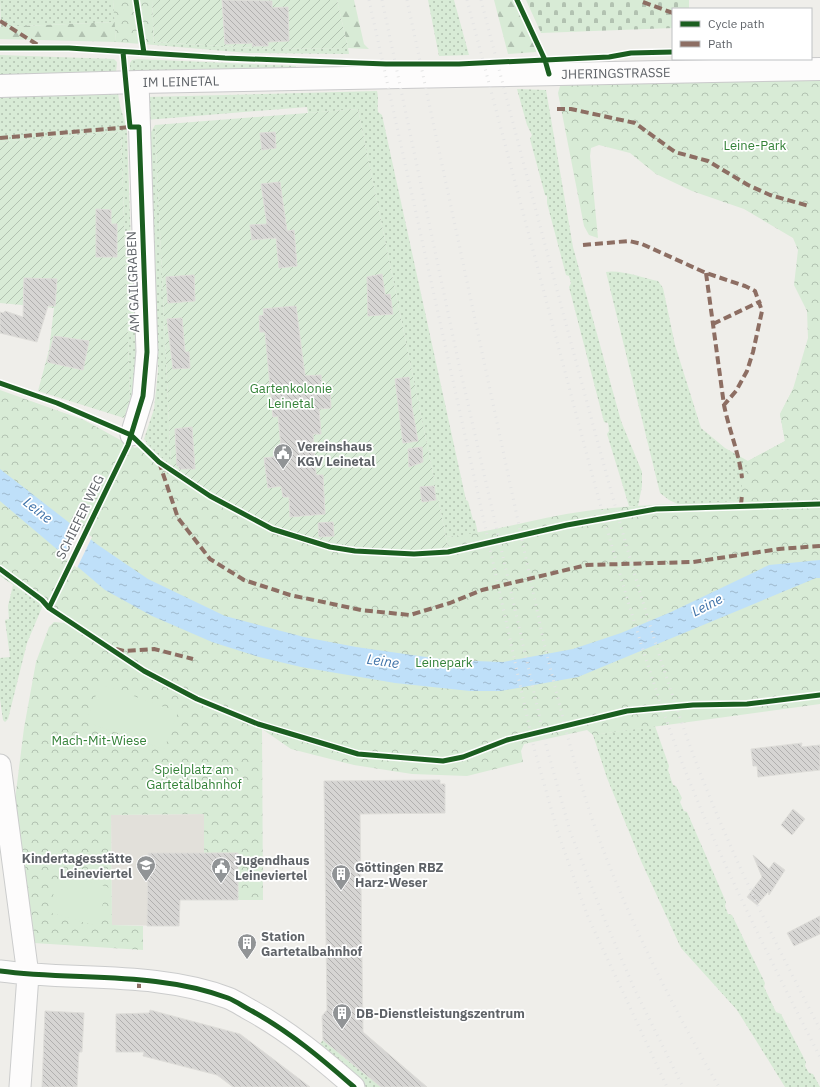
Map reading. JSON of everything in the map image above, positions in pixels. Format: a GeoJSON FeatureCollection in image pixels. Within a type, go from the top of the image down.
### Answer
{"type":"FeatureCollection","features":[{"type":"Feature","properties":{"kind":"main road","name":"JHERINGSTRASSE"},"geometry":{"type":"LineString","coordinates":[[339,78],[820,69]]}},
{"type":"Feature","properties":{"kind":"main road","name":"IM LEINETAL"},"geometry":{"type":"LineString","coordinates":[[0,86],[339,78]]}},
{"type":"Feature","properties":{"kind":"street","name":"AM GAILGRABEN"},"geometry":{"type":"LineString","coordinates":[[131,435],[143,396],[147,352],[138,82]]}},
{"type":"Feature","properties":{"kind":"street"},"geometry":{"type":"LineString","coordinates":[[0,765],[28,975],[20,1087]]}},
{"type":"Feature","properties":{"kind":"street"},"geometry":{"type":"LineString","coordinates":[[0,971],[28,975],[147,981],[185,986],[229,998],[287,1032],[354,1087]]}},
{"type":"Feature","properties":{"kind":"shaded area","name":"Kindertagesstätte Leineviertel"},"geometry":{"type":"Polygon","coordinates":[[[204,814],[204,853],[180,853],[179,926],[112,925],[111,815],[204,814]]]}},
{"type":"Feature","properties":{"kind":"green space"},"geometry":{"type":"Polygon","coordinates":[[[0,0],[113,0],[115,22],[1,27],[0,0]]]}},
{"type":"Feature","properties":{"kind":"green space"},"geometry":{"type":"Polygon","coordinates":[[[113,0],[152,0],[154,45],[116,42],[113,0]]]}},
{"type":"Feature","properties":{"kind":"green space"},"geometry":{"type":"Polygon","coordinates":[[[152,0],[337,0],[348,48],[274,49],[154,42],[152,0]]]}},
{"type":"Feature","properties":{"kind":"green space"},"geometry":{"type":"Polygon","coordinates":[[[337,0],[354,0],[364,44],[369,49],[348,48],[337,0]]]}},
{"type":"Feature","properties":{"kind":"green space"},"geometry":{"type":"Polygon","coordinates":[[[428,0],[454,0],[469,55],[439,56],[428,0]]]}},
{"type":"Feature","properties":{"kind":"green space"},"geometry":{"type":"Polygon","coordinates":[[[494,0],[515,0],[536,46],[536,52],[508,54],[494,0]]]}},
{"type":"Feature","properties":{"kind":"green space"},"geometry":{"type":"Polygon","coordinates":[[[526,0],[689,0],[689,8],[672,8],[672,28],[541,33],[526,0]]]}},
{"type":"Feature","properties":{"kind":"green space"},"geometry":{"type":"Polygon","coordinates":[[[115,22],[116,42],[0,39],[0,27],[115,22]]]}},
{"type":"Feature","properties":{"kind":"green space"},"geometry":{"type":"Polygon","coordinates":[[[154,42],[274,49],[348,48],[349,54],[248,53],[154,45],[154,42]]]}},
{"type":"Feature","properties":{"kind":"green space"},"geometry":{"type":"Polygon","coordinates":[[[0,55],[114,59],[117,62],[116,73],[0,76],[0,55]]]}},
{"type":"Feature","properties":{"kind":"green space"},"geometry":{"type":"Polygon","coordinates":[[[138,59],[296,66],[296,69],[130,72],[130,63],[132,60],[138,59]]]}},
{"type":"Feature","properties":{"kind":"green space","name":"Leinepark"},"geometry":{"type":"Polygon","coordinates":[[[820,80],[820,704],[593,735],[587,730],[524,744],[521,751],[523,762],[467,776],[412,774],[354,765],[291,749],[262,729],[263,900],[238,900],[238,853],[204,853],[204,814],[111,815],[112,925],[143,926],[143,950],[34,943],[15,800],[24,728],[36,662],[49,627],[54,622],[64,623],[43,605],[0,576],[0,390],[84,420],[135,448],[147,443],[166,461],[187,476],[224,500],[266,521],[287,530],[308,536],[355,546],[431,549],[448,547],[446,537],[482,532],[568,514],[662,504],[738,501],[748,461],[785,441],[780,414],[793,389],[808,338],[807,311],[794,285],[798,250],[793,238],[744,209],[692,191],[656,174],[630,153],[599,145],[591,148],[590,156],[598,238],[589,235],[584,226],[558,93],[560,86],[564,83],[820,80]]]}},
{"type":"Feature","properties":{"kind":"green space"},"geometry":{"type":"Polygon","coordinates":[[[517,89],[546,90],[573,247],[621,421],[642,472],[642,486],[638,506],[629,506],[607,434],[609,431],[608,423],[604,422],[569,287],[571,283],[569,276],[566,275],[547,203],[547,196],[545,195],[530,139],[532,135],[527,125],[517,89]]]}},
{"type":"Feature","properties":{"kind":"green space"},"geometry":{"type":"Polygon","coordinates":[[[377,91],[378,112],[382,115],[466,500],[468,501],[473,520],[475,520],[478,534],[446,537],[358,109],[308,113],[307,107],[146,120],[146,97],[377,91]]]}},
{"type":"Feature","properties":{"kind":"green space"},"geometry":{"type":"Polygon","coordinates":[[[118,92],[120,107],[127,131],[132,272],[139,382],[127,418],[124,418],[130,398],[121,132],[0,142],[0,97],[118,92]]]}},
{"type":"Feature","properties":{"kind":"green space","name":"Gartenkolonie Leinetal"},"geometry":{"type":"Polygon","coordinates":[[[358,109],[448,547],[395,550],[368,548],[315,539],[290,531],[241,510],[171,466],[155,125],[358,109]]]}},
{"type":"Feature","properties":{"kind":"green space"},"geometry":{"type":"Polygon","coordinates":[[[155,125],[171,466],[154,451],[144,439],[154,409],[158,371],[150,134],[155,125]]]}},
{"type":"Feature","properties":{"kind":"green space"},"geometry":{"type":"Polygon","coordinates":[[[121,132],[130,398],[124,418],[38,391],[49,350],[54,308],[0,303],[0,142],[121,132]]]}},
{"type":"Feature","properties":{"kind":"green space"},"geometry":{"type":"Polygon","coordinates":[[[802,219],[820,221],[820,452],[738,501],[680,505],[669,500],[660,493],[606,272],[611,271],[624,273],[658,281],[663,288],[675,345],[701,428],[725,448],[748,461],[785,441],[780,414],[807,362],[814,313],[802,282],[802,219]]]}},
{"type":"Feature","properties":{"kind":"green space"},"geometry":{"type":"Polygon","coordinates":[[[13,585],[43,605],[27,643],[8,719],[5,722],[3,720],[0,699],[0,658],[10,657],[5,620],[9,619],[8,606],[13,585]]]}},
{"type":"Feature","properties":{"kind":"green space"},"geometry":{"type":"Polygon","coordinates":[[[100,684],[178,712],[164,749],[86,722],[100,684]]]}},
{"type":"Feature","properties":{"kind":"green space"},"geometry":{"type":"Polygon","coordinates":[[[655,726],[669,766],[668,770],[673,785],[676,786],[682,798],[680,802],[684,811],[687,812],[726,902],[725,906],[728,914],[732,915],[765,983],[764,987],[776,1012],[781,1014],[806,1062],[805,1066],[809,1073],[813,1074],[820,1087],[785,1087],[737,1010],[681,948],[641,861],[607,778],[593,735],[655,726]]]}},
{"type":"Feature","properties":{"kind":"green space"},"geometry":{"type":"Polygon","coordinates":[[[60,873],[108,887],[96,926],[48,912],[60,873]]]}},
{"type":"Feature","properties":{"kind":"green space"},"geometry":{"type":"Polygon","coordinates":[[[323,1040],[381,1087],[366,1087],[318,1046],[323,1040]]]}},
{"type":"Feature","properties":{"kind":"water","name":"Leine"},"geometry":{"type":"Polygon","coordinates":[[[0,469],[98,545],[148,579],[225,616],[304,637],[356,647],[447,660],[503,662],[573,649],[621,633],[671,612],[769,565],[820,560],[820,578],[816,578],[578,677],[501,691],[470,691],[395,683],[301,667],[259,657],[212,642],[152,616],[105,590],[0,501],[0,469]]]}},
{"type":"Feature","properties":{"kind":"pier"},"geometry":{"type":"Polygon","coordinates":[[[78,527],[92,537],[77,568],[64,557],[78,527]]]}},
{"type":"Feature","properties":{"kind":"building"},"geometry":{"type":"Polygon","coordinates":[[[222,0],[272,1],[272,8],[288,7],[289,41],[268,42],[268,46],[252,46],[253,43],[225,44],[222,0]]]}},
{"type":"Feature","properties":{"kind":"building"},"geometry":{"type":"Polygon","coordinates":[[[275,132],[276,148],[262,150],[260,133],[275,132]]]}},
{"type":"Feature","properties":{"kind":"building"},"geometry":{"type":"Polygon","coordinates":[[[280,182],[287,231],[294,230],[297,266],[279,268],[276,238],[252,240],[250,225],[267,224],[261,184],[280,182]]]}},
{"type":"Feature","properties":{"kind":"building"},"geometry":{"type":"Polygon","coordinates":[[[96,209],[111,210],[111,224],[117,224],[117,257],[96,257],[96,209]]]}},
{"type":"Feature","properties":{"kind":"building"},"geometry":{"type":"Polygon","coordinates":[[[382,274],[385,295],[390,294],[393,314],[368,316],[367,277],[382,274]]]}},
{"type":"Feature","properties":{"kind":"building"},"geometry":{"type":"Polygon","coordinates":[[[194,275],[195,301],[168,303],[166,277],[194,275]]]}},
{"type":"Feature","properties":{"kind":"building"},"geometry":{"type":"Polygon","coordinates":[[[24,278],[57,279],[55,306],[48,306],[37,342],[0,333],[0,312],[3,313],[5,311],[23,317],[24,278]]]}},
{"type":"Feature","properties":{"kind":"building"},"geometry":{"type":"Polygon","coordinates":[[[296,306],[305,376],[321,375],[322,392],[330,391],[331,408],[319,409],[321,434],[313,434],[316,475],[323,475],[325,514],[290,517],[289,497],[283,497],[281,486],[268,488],[264,458],[282,456],[278,416],[273,417],[265,332],[260,332],[259,316],[264,315],[263,309],[296,306]]]}},
{"type":"Feature","properties":{"kind":"building"},"geometry":{"type":"Polygon","coordinates":[[[182,318],[185,352],[189,352],[190,368],[173,369],[167,319],[182,318]]]}},
{"type":"Feature","properties":{"kind":"building"},"geometry":{"type":"Polygon","coordinates":[[[54,336],[89,341],[83,370],[47,362],[54,336]]]}},
{"type":"Feature","properties":{"kind":"building"},"geometry":{"type":"Polygon","coordinates":[[[409,377],[412,408],[418,441],[403,443],[395,379],[409,377]]]}},
{"type":"Feature","properties":{"kind":"building"},"geometry":{"type":"Polygon","coordinates":[[[192,427],[195,469],[179,469],[179,466],[177,466],[175,429],[192,427]]]}},
{"type":"Feature","properties":{"kind":"building"},"geometry":{"type":"Polygon","coordinates":[[[422,447],[423,462],[409,467],[408,449],[422,447]]]}},
{"type":"Feature","properties":{"kind":"building"},"geometry":{"type":"Polygon","coordinates":[[[434,486],[436,500],[422,502],[420,487],[434,486]]]}},
{"type":"Feature","properties":{"kind":"building"},"geometry":{"type":"Polygon","coordinates":[[[333,522],[334,536],[319,537],[318,523],[333,522]]]}},
{"type":"Feature","properties":{"kind":"building"},"geometry":{"type":"Polygon","coordinates":[[[802,743],[801,747],[820,745],[820,770],[758,777],[757,766],[753,766],[751,749],[802,743]]]}},
{"type":"Feature","properties":{"kind":"building"},"geometry":{"type":"Polygon","coordinates":[[[440,780],[440,784],[445,784],[445,813],[360,814],[363,1032],[427,1087],[381,1087],[323,1040],[322,1016],[327,1010],[324,781],[440,780]]]}},
{"type":"Feature","properties":{"kind":"building"},"geometry":{"type":"Polygon","coordinates":[[[793,809],[805,819],[792,835],[781,825],[793,809]]]}},
{"type":"Feature","properties":{"kind":"building"},"geometry":{"type":"Polygon","coordinates":[[[148,853],[238,853],[238,900],[180,900],[179,926],[147,926],[148,853]]]}},
{"type":"Feature","properties":{"kind":"building"},"geometry":{"type":"Polygon","coordinates":[[[753,855],[769,869],[774,862],[785,870],[769,895],[768,892],[757,905],[747,897],[762,877],[753,855]]]}},
{"type":"Feature","properties":{"kind":"building"},"geometry":{"type":"Polygon","coordinates":[[[820,916],[820,934],[794,946],[787,933],[820,916]]]}},
{"type":"Feature","properties":{"kind":"building"},"geometry":{"type":"Polygon","coordinates":[[[150,1010],[240,1034],[310,1087],[233,1087],[217,1075],[143,1056],[144,1052],[116,1052],[116,1014],[149,1013],[150,1010]]]}},
{"type":"Feature","properties":{"kind":"building"},"geometry":{"type":"Polygon","coordinates":[[[45,1011],[84,1013],[82,1052],[79,1052],[77,1087],[42,1087],[45,1011]]]}},
{"type":"Feature","properties":{"kind":"railway"},"geometry":{"type":"LineString","coordinates":[[369,0],[534,748],[558,833],[588,917],[667,1087]]}},
{"type":"Feature","properties":{"kind":"railway"},"geometry":{"type":"LineString","coordinates":[[382,0],[458,360],[546,745],[570,831],[604,918],[634,988],[683,1087]]}},
{"type":"Feature","properties":{"kind":"railway"},"geometry":{"type":"LineString","coordinates":[[407,0],[544,643],[575,762],[597,833],[637,931],[668,994],[719,1087]]}},
{"type":"Feature","properties":{"kind":"railway"},"geometry":{"type":"LineString","coordinates":[[467,0],[602,510],[630,608],[661,704],[693,791],[727,868],[763,944],[820,1057]]}},
{"type":"Feature","properties":{"kind":"railway"},"geometry":{"type":"LineString","coordinates":[[481,0],[606,472],[645,610],[674,701],[704,783],[750,890],[820,1029]]}},
{"type":"Feature","properties":{"kind":"marked path"},"geometry":{"type":"LineString","coordinates":[[643,2],[672,13]]}},
{"type":"Feature","properties":{"kind":"marked path"},"geometry":{"type":"LineString","coordinates":[[0,21],[41,47]]}},
{"type":"Feature","properties":{"kind":"marked path"},"geometry":{"type":"LineString","coordinates":[[557,109],[571,109],[635,123],[675,152],[708,161],[748,185],[770,195],[809,206]]}},
{"type":"Feature","properties":{"kind":"marked path"},"geometry":{"type":"LineString","coordinates":[[0,138],[130,127]]}},
{"type":"Feature","properties":{"kind":"marked path"},"geometry":{"type":"LineString","coordinates":[[583,245],[629,241],[642,244],[706,273],[745,286],[755,291],[762,311],[753,352],[747,371],[736,391],[724,405]]}},
{"type":"Feature","properties":{"kind":"marked path"},"geometry":{"type":"LineString","coordinates":[[706,273],[724,405],[739,460],[742,478]]}},
{"type":"Feature","properties":{"kind":"marked path"},"geometry":{"type":"LineString","coordinates":[[713,324],[761,301]]}},
{"type":"Feature","properties":{"kind":"marked path"},"geometry":{"type":"LineString","coordinates":[[159,462],[178,518],[210,559],[244,580],[290,595],[361,610],[410,615],[450,603],[482,590],[587,565],[693,562],[779,549],[820,546]]}},
{"type":"Feature","properties":{"kind":"marked path"},"geometry":{"type":"LineString","coordinates":[[741,505],[742,494]]}},
{"type":"Feature","properties":{"kind":"marked path"},"geometry":{"type":"LineString","coordinates":[[116,649],[124,651],[154,649],[193,659]]}},
{"type":"Feature","properties":{"kind":"marked path"},"geometry":{"type":"LineString","coordinates":[[139,980],[139,991]]}},
{"type":"Feature","properties":{"kind":"cycle path"},"geometry":{"type":"LineString","coordinates":[[136,0],[144,53]]}},
{"type":"Feature","properties":{"kind":"cycle path"},"geometry":{"type":"LineString","coordinates":[[517,0],[545,60],[549,74]]}},
{"type":"Feature","properties":{"kind":"cycle path"},"geometry":{"type":"LineString","coordinates":[[0,48],[69,48],[225,58],[386,64],[459,64],[609,57],[631,53],[672,52]]}},
{"type":"Feature","properties":{"kind":"cycle path","name":"SCHIEFER WEG"},"geometry":{"type":"LineString","coordinates":[[49,608],[128,445],[143,396],[147,352],[139,127],[130,127],[123,52]]}},
{"type":"Feature","properties":{"kind":"cycle path"},"geometry":{"type":"LineString","coordinates":[[0,383],[57,403],[131,435],[159,462],[210,496],[272,529],[330,547],[355,551],[414,554],[448,552],[567,525],[656,509],[820,504]]}},
{"type":"Feature","properties":{"kind":"cycle path"},"geometry":{"type":"LineString","coordinates":[[0,569],[42,600],[49,608],[144,671],[197,699],[258,724],[358,754],[443,761],[463,757],[507,740],[627,711],[693,705],[747,704],[820,695]]}},
{"type":"Feature","properties":{"kind":"cycle path"},"geometry":{"type":"LineString","coordinates":[[0,971],[57,976],[144,980],[201,989],[237,1002],[266,1019],[318,1056],[354,1087]]}},
{"type":"Feature","properties":{"kind":"place","name":"Vereinshaus KGV Leinetal"},"geometry":{"type":"Point","coordinates":[283,470]}},
{"type":"Feature","properties":{"kind":"place","name":"Kindertagesstätte Leineviertel"},"geometry":{"type":"Point","coordinates":[146,882]}},
{"type":"Feature","properties":{"kind":"place","name":"Jugendhaus Leineviertel"},"geometry":{"type":"Point","coordinates":[221,884]}},
{"type":"Feature","properties":{"kind":"place","name":"Göttingen RBZ Harz-Weser"},"geometry":{"type":"Point","coordinates":[341,891]}},
{"type":"Feature","properties":{"kind":"place","name":"Station Gartetalbahnhof"},"geometry":{"type":"Point","coordinates":[247,960]}},
{"type":"Feature","properties":{"kind":"place","name":"DB-Dienstleistungszentrum"},"geometry":{"type":"Point","coordinates":[342,1030]}},
{"type":"Feature","properties":{"kind":"park label","name":"Leine-Park"},"geometry":{"type":"Point","coordinates":[755,145]}},
{"type":"Feature","properties":{"kind":"park label","name":"Mach-Mit-Wiese"},"geometry":{"type":"Point","coordinates":[99,740]}},
{"type":"Feature","properties":{"kind":"park label","name":"Spielplatz am Gartetalbahnhof"},"geometry":{"type":"Point","coordinates":[194,776]}}]}
